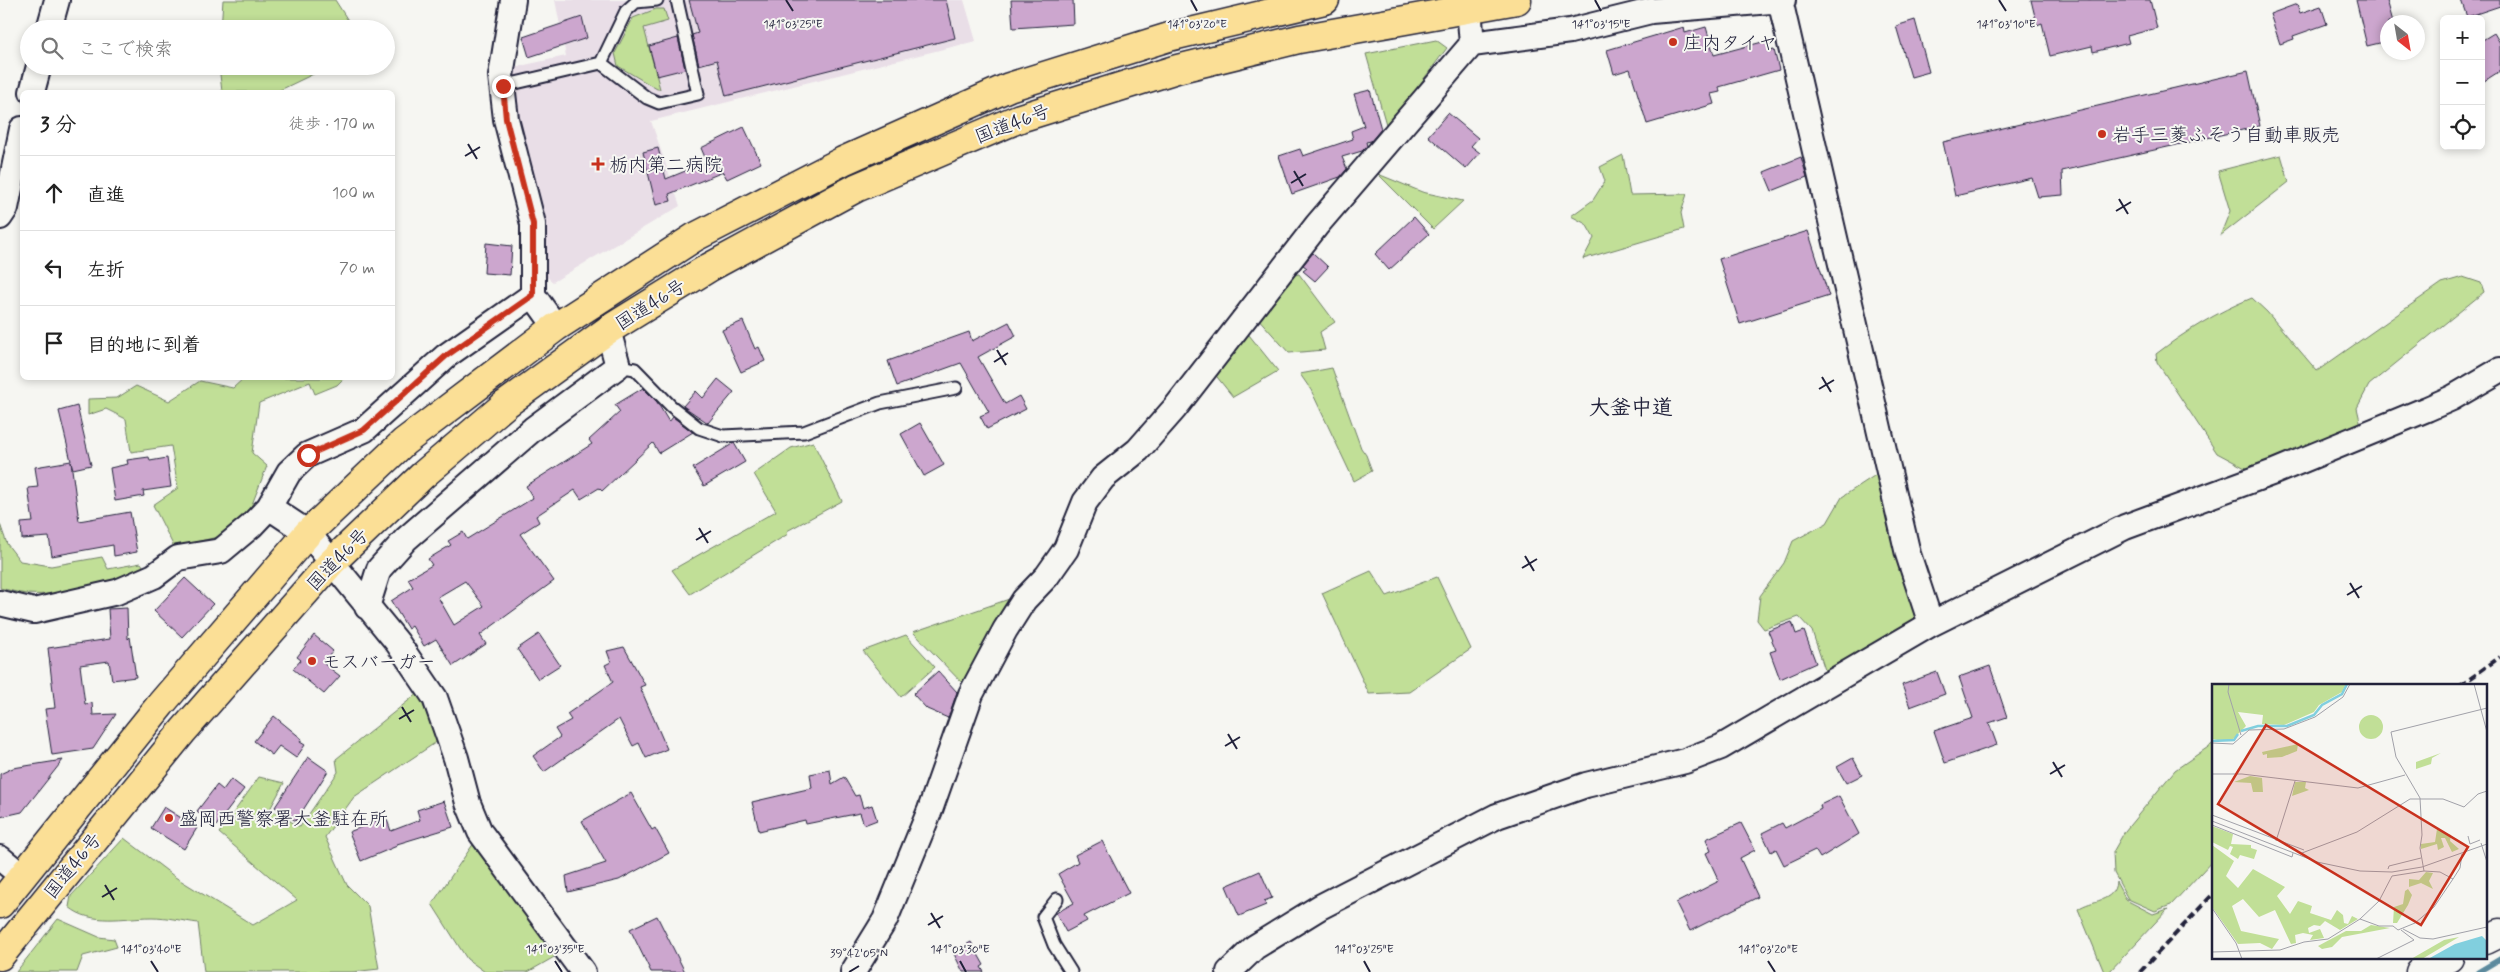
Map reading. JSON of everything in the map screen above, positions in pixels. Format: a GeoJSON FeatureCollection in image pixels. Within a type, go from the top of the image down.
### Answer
{"type":"FeatureCollection","features":[{"type":"Feature","properties":{"kind":"highway","name":"国道46号"},"geometry":{"type":"LineString","coordinates":[[0,904],[161,704],[308,533],[404,442],[556,327],[694,237],[843,161],[1009,87],[1169,37],[1325,0]]}},
{"type":"Feature","properties":{"kind":"highway","name":"国道46号"},"geometry":{"type":"LineString","coordinates":[[0,956],[183,731],[331,563],[423,475],[506,404],[608,330],[710,266],[856,188],[1020,118],[1177,69],[1299,39],[1517,0]]}},
{"type":"Feature","properties":{"kind":"street"},"geometry":{"type":"LineString","coordinates":[[51,20],[57,0]]}},
{"type":"Feature","properties":{"kind":"street"},"geometry":{"type":"LineString","coordinates":[[514,0],[501,76],[506,119],[533,224],[533,295],[556,327]]}},
{"type":"Feature","properties":{"kind":"street"},"geometry":{"type":"LineString","coordinates":[[853,972],[885,920],[930,810],[971,694],[1004,630],[1024,600],[1047,576],[1066,549],[1084,502],[1103,478],[1138,450],[1175,408],[1317,226],[1472,44],[1570,31],[1651,11],[1781,0],[1908,554],[1931,624]]}},
{"type":"Feature","properties":{"kind":"street"},"geometry":{"type":"LineString","coordinates":[[1469,8],[1472,44]]}},
{"type":"Feature","properties":{"kind":"street"},"geometry":{"type":"LineString","coordinates":[[33,90],[37,75]]}},
{"type":"Feature","properties":{"kind":"street"},"geometry":{"type":"LineString","coordinates":[[0,217],[6,208],[20,139]]}},
{"type":"Feature","properties":{"kind":"street"},"geometry":{"type":"LineString","coordinates":[[0,603],[34,611],[117,592],[154,576],[178,558],[221,551],[251,526],[269,507],[289,472],[308,455],[364,430],[446,356],[533,295]]}},
{"type":"Feature","properties":{"kind":"street"},"geometry":{"type":"LineString","coordinates":[[367,607],[379,568],[406,539],[533,429],[618,366],[608,330]]}},
{"type":"Feature","properties":{"kind":"street"},"geometry":{"type":"LineString","coordinates":[[1228,972],[1255,947],[1320,907],[1497,816],[1586,785],[1685,761],[1721,747],[1931,624],[2125,527],[2274,472],[2427,409],[2452,398],[2500,370]]}},
{"type":"Feature","properties":{"kind":"street"},"geometry":{"type":"LineString","coordinates":[[269,507],[308,533],[397,642],[434,698],[456,758],[468,803],[480,832],[583,972]]}},
{"type":"Feature","properties":{"kind":"street"},"geometry":{"type":"LineString","coordinates":[[0,858],[22,876]]}},
{"type":"Feature","properties":{"kind":"street"},"geometry":{"type":"LineString","coordinates":[[2488,939],[2500,933]]}},
{"type":"Feature","properties":{"kind":"street"},"geometry":{"type":"LineString","coordinates":[[2420,972],[2445,960]]}},
{"type":"Feature","properties":{"kind":"lane"},"geometry":{"type":"LineString","coordinates":[[601,63],[626,11],[636,2],[657,0]]}},
{"type":"Feature","properties":{"kind":"lane"},"geometry":{"type":"LineString","coordinates":[[601,63],[647,98],[659,103],[698,94],[677,0]]}},
{"type":"Feature","properties":{"kind":"lane"},"geometry":{"type":"LineString","coordinates":[[503,86],[601,63]]}},
{"type":"Feature","properties":{"kind":"lane"},"geometry":{"type":"LineString","coordinates":[[618,366],[636,369],[672,406],[699,428],[723,436],[804,432],[880,403],[956,388]]}},
{"type":"Feature","properties":{"kind":"lane"},"geometry":{"type":"LineString","coordinates":[[1057,899],[1043,917],[1054,945],[1071,972]]}},
{"type":"Feature","properties":{"kind":"shaded area","name":"栃内第二病院"},"geometry":{"type":"Polygon","coordinates":[[[555,0],[964,0],[976,41],[651,121],[680,206],[553,282],[544,275],[545,222],[519,117],[511,68],[566,56],[555,0]]]}},
{"type":"Feature","properties":{"kind":"green space"},"geometry":{"type":"Polygon","coordinates":[[[223,0],[335,0],[348,20],[222,20],[223,0]]]}},
{"type":"Feature","properties":{"kind":"green space"},"geometry":{"type":"Polygon","coordinates":[[[656,9],[664,9],[668,21],[644,28],[660,89],[618,66],[615,53],[633,18],[656,9]]]}},
{"type":"Feature","properties":{"kind":"green space"},"geometry":{"type":"Polygon","coordinates":[[[1436,40],[1447,48],[1387,128],[1366,54],[1436,40]]]}},
{"type":"Feature","properties":{"kind":"green space"},"geometry":{"type":"Polygon","coordinates":[[[220,75],[311,75],[280,90],[222,90],[220,75]]]}},
{"type":"Feature","properties":{"kind":"green space"},"geometry":{"type":"Polygon","coordinates":[[[1623,155],[1630,195],[1687,194],[1681,213],[1684,229],[1583,259],[1594,238],[1586,224],[1571,216],[1593,200],[1605,181],[1600,167],[1623,155]]]}},
{"type":"Feature","properties":{"kind":"green space"},"geometry":{"type":"Polygon","coordinates":[[[2281,155],[2289,182],[2220,236],[2230,211],[2218,171],[2281,155]]]}},
{"type":"Feature","properties":{"kind":"green space"},"geometry":{"type":"Polygon","coordinates":[[[1378,174],[1422,192],[1463,201],[1433,229],[1378,174]]]}},
{"type":"Feature","properties":{"kind":"green space"},"geometry":{"type":"Polygon","coordinates":[[[1299,274],[1335,322],[1320,332],[1325,350],[1289,353],[1256,316],[1287,276],[1299,274]]]}},
{"type":"Feature","properties":{"kind":"green space"},"geometry":{"type":"Polygon","coordinates":[[[2463,277],[2481,283],[2484,292],[2369,385],[2357,408],[2361,425],[2307,451],[2247,469],[2217,453],[2157,362],[2156,354],[2179,338],[2214,316],[2252,298],[2267,312],[2317,371],[2442,283],[2463,277]]]}},
{"type":"Feature","properties":{"kind":"green space"},"geometry":{"type":"Polygon","coordinates":[[[1245,330],[1278,371],[1233,397],[1213,372],[1245,330]]]}},
{"type":"Feature","properties":{"kind":"green space"},"geometry":{"type":"Polygon","coordinates":[[[1332,368],[1361,448],[1372,471],[1354,481],[1311,390],[1300,374],[1332,368]]]}},
{"type":"Feature","properties":{"kind":"green space"},"geometry":{"type":"Polygon","coordinates":[[[242,380],[342,380],[337,385],[315,394],[310,382],[259,403],[252,453],[267,466],[249,512],[222,536],[174,547],[153,505],[178,488],[171,446],[131,452],[126,419],[106,409],[88,415],[88,399],[117,398],[136,386],[169,401],[200,381],[233,388],[242,380]]]}},
{"type":"Feature","properties":{"kind":"green space"},"geometry":{"type":"Polygon","coordinates":[[[813,442],[842,501],[787,531],[788,534],[690,594],[672,570],[776,511],[754,474],[791,448],[813,442]]]}},
{"type":"Feature","properties":{"kind":"green space"},"geometry":{"type":"Polygon","coordinates":[[[1877,474],[1899,564],[1921,615],[1916,622],[1827,676],[1812,631],[1799,617],[1764,629],[1757,620],[1760,596],[1784,563],[1793,541],[1827,523],[1842,497],[1877,474]]]}},
{"type":"Feature","properties":{"kind":"green space"},"geometry":{"type":"Polygon","coordinates":[[[0,524],[7,544],[20,561],[51,566],[102,557],[108,569],[141,563],[146,570],[103,584],[56,593],[27,594],[0,588],[0,524]]]}},
{"type":"Feature","properties":{"kind":"green space"},"geometry":{"type":"Polygon","coordinates":[[[1371,571],[1387,596],[1437,577],[1471,649],[1409,692],[1369,694],[1322,593],[1371,571]]]}},
{"type":"Feature","properties":{"kind":"green space"},"geometry":{"type":"Polygon","coordinates":[[[1015,597],[963,684],[913,632],[1015,597]]]}},
{"type":"Feature","properties":{"kind":"green space"},"geometry":{"type":"Polygon","coordinates":[[[906,635],[935,667],[901,697],[863,651],[906,635]]]}},
{"type":"Feature","properties":{"kind":"green space"},"geometry":{"type":"Polygon","coordinates":[[[418,693],[438,741],[354,797],[325,837],[347,885],[368,906],[379,969],[352,972],[204,972],[198,923],[158,917],[98,919],[78,913],[69,907],[71,896],[124,838],[175,877],[253,925],[297,900],[219,833],[259,777],[284,783],[270,809],[300,827],[338,772],[336,759],[418,693]]]}},
{"type":"Feature","properties":{"kind":"green space"},"geometry":{"type":"Polygon","coordinates":[[[2212,744],[2212,861],[2171,905],[2155,911],[2128,899],[2114,873],[2113,852],[2125,831],[2175,770],[2212,744]]]}},
{"type":"Feature","properties":{"kind":"green space"},"geometry":{"type":"Polygon","coordinates":[[[474,843],[556,956],[528,972],[485,972],[467,959],[432,904],[474,843]]]}},
{"type":"Feature","properties":{"kind":"green space"},"geometry":{"type":"Polygon","coordinates":[[[2116,882],[2126,900],[2153,914],[2168,909],[2109,972],[2104,972],[2078,909],[2107,897],[2114,889],[2116,882]]]}},
{"type":"Feature","properties":{"kind":"green space"},"geometry":{"type":"Polygon","coordinates":[[[58,919],[99,937],[114,939],[117,947],[83,956],[77,972],[16,972],[58,919]]]}},
{"type":"Feature","properties":{"kind":"building"},"geometry":{"type":"Polygon","coordinates":[[[689,0],[946,0],[955,38],[726,96],[717,60],[699,65],[692,35],[698,33],[689,0]]]}},
{"type":"Feature","properties":{"kind":"building"},"geometry":{"type":"Polygon","coordinates":[[[1011,0],[1073,0],[1074,24],[1013,28],[1011,0]]]}},
{"type":"Feature","properties":{"kind":"building"},"geometry":{"type":"Polygon","coordinates":[[[2031,0],[2150,0],[2157,28],[2127,36],[2129,43],[2093,52],[2092,46],[2050,56],[2042,23],[2037,25],[2031,0]]]}},
{"type":"Feature","properties":{"kind":"building"},"geometry":{"type":"Polygon","coordinates":[[[2356,0],[2387,0],[2391,15],[2380,15],[2380,43],[2367,46],[2356,0]]]}},
{"type":"Feature","properties":{"kind":"building"},"geometry":{"type":"Polygon","coordinates":[[[2461,0],[2500,0],[2500,6],[2473,15],[2466,15],[2461,0]]]}},
{"type":"Feature","properties":{"kind":"building"},"geometry":{"type":"Polygon","coordinates":[[[2297,4],[2300,13],[2321,6],[2327,24],[2293,36],[2294,39],[2280,44],[2270,14],[2297,4]]]}},
{"type":"Feature","properties":{"kind":"building"},"geometry":{"type":"Polygon","coordinates":[[[582,17],[587,38],[529,57],[523,37],[582,17]]]}},
{"type":"Feature","properties":{"kind":"building"},"geometry":{"type":"Polygon","coordinates":[[[1915,20],[1929,72],[1911,77],[1896,26],[1915,20]]]}},
{"type":"Feature","properties":{"kind":"building"},"geometry":{"type":"Polygon","coordinates":[[[1684,27],[1685,33],[1706,27],[1714,55],[1766,41],[1769,51],[1774,50],[1779,70],[1719,87],[1720,92],[1711,94],[1714,104],[1647,124],[1630,69],[1614,74],[1607,50],[1684,27]]]}},
{"type":"Feature","properties":{"kind":"building"},"geometry":{"type":"Polygon","coordinates":[[[2494,33],[2500,43],[2500,71],[2485,80],[2485,60],[2485,39],[2494,33]]]}},
{"type":"Feature","properties":{"kind":"building"},"geometry":{"type":"Polygon","coordinates":[[[678,38],[685,69],[657,76],[649,46],[678,38]]]}},
{"type":"Feature","properties":{"kind":"building","name":"岩手三菱ふそう自動車販売"},"geometry":{"type":"Polygon","coordinates":[[[2248,71],[2260,126],[2062,171],[2063,195],[2038,197],[2032,178],[1955,196],[1943,142],[2248,71]]]}},
{"type":"Feature","properties":{"kind":"building"},"geometry":{"type":"Polygon","coordinates":[[[1370,90],[1381,129],[1371,141],[1366,142],[1367,146],[1362,151],[1342,157],[1347,169],[1340,177],[1292,194],[1279,156],[1300,149],[1303,156],[1353,139],[1351,131],[1364,126],[1354,94],[1370,90]]]}},
{"type":"Feature","properties":{"kind":"building"},"geometry":{"type":"Polygon","coordinates":[[[1448,113],[1478,138],[1471,146],[1480,153],[1466,169],[1428,136],[1448,113]]]}},
{"type":"Feature","properties":{"kind":"building"},"geometry":{"type":"Polygon","coordinates":[[[744,127],[761,163],[727,179],[723,172],[669,194],[671,201],[656,205],[643,152],[658,148],[666,179],[707,162],[701,148],[744,127]]]}},
{"type":"Feature","properties":{"kind":"building"},"geometry":{"type":"Polygon","coordinates":[[[1801,157],[1807,177],[1772,191],[1764,172],[1801,157]]]}},
{"type":"Feature","properties":{"kind":"building"},"geometry":{"type":"Polygon","coordinates":[[[1414,217],[1429,234],[1389,270],[1375,254],[1414,217]]]}},
{"type":"Feature","properties":{"kind":"building"},"geometry":{"type":"Polygon","coordinates":[[[1808,231],[1829,296],[1740,324],[1719,259],[1808,231]]]}},
{"type":"Feature","properties":{"kind":"building"},"geometry":{"type":"Polygon","coordinates":[[[486,243],[512,246],[510,275],[484,273],[486,243]]]}},
{"type":"Feature","properties":{"kind":"building"},"geometry":{"type":"Polygon","coordinates":[[[1313,253],[1328,267],[1315,281],[1303,271],[1307,268],[1303,265],[1313,253]]]}},
{"type":"Feature","properties":{"kind":"building"},"geometry":{"type":"Polygon","coordinates":[[[743,321],[755,349],[759,347],[765,361],[741,372],[722,330],[743,321]]]}},
{"type":"Feature","properties":{"kind":"building"},"geometry":{"type":"Polygon","coordinates":[[[1009,322],[1016,336],[978,357],[1005,404],[1019,396],[1026,409],[987,429],[980,416],[989,412],[961,363],[897,386],[888,361],[969,332],[972,341],[1009,322]]]}},
{"type":"Feature","properties":{"kind":"building"},"geometry":{"type":"Polygon","coordinates":[[[718,379],[734,392],[708,423],[683,406],[696,391],[703,398],[718,379]]]}},
{"type":"Feature","properties":{"kind":"building"},"geometry":{"type":"Polygon","coordinates":[[[643,388],[657,402],[669,422],[673,417],[693,432],[659,453],[653,443],[602,491],[599,488],[581,499],[575,490],[536,516],[539,522],[520,534],[554,581],[480,635],[486,644],[453,666],[436,639],[424,646],[412,626],[408,629],[391,601],[413,587],[408,579],[432,565],[428,559],[451,545],[448,541],[463,532],[467,539],[533,498],[526,486],[592,444],[589,440],[620,412],[615,405],[643,388]],[[465,581],[438,597],[454,625],[484,606],[465,581]]]}},
{"type":"Feature","properties":{"kind":"building"},"geometry":{"type":"Polygon","coordinates":[[[77,406],[91,465],[73,469],[71,462],[79,521],[130,512],[137,552],[114,556],[113,545],[52,556],[49,537],[22,539],[21,523],[33,522],[28,488],[38,487],[35,467],[71,461],[59,411],[77,406]]]}},
{"type":"Feature","properties":{"kind":"building"},"geometry":{"type":"Polygon","coordinates":[[[920,423],[944,465],[924,476],[901,434],[920,423]]]}},
{"type":"Feature","properties":{"kind":"building"},"geometry":{"type":"Polygon","coordinates":[[[734,443],[745,462],[704,486],[693,468],[734,443]]]}},
{"type":"Feature","properties":{"kind":"building"},"geometry":{"type":"Polygon","coordinates":[[[149,457],[150,461],[167,458],[171,487],[143,491],[144,496],[115,501],[110,468],[128,464],[127,460],[149,457]]]}},
{"type":"Feature","properties":{"kind":"building"},"geometry":{"type":"Polygon","coordinates":[[[185,578],[213,604],[182,637],[154,611],[185,578]]]}},
{"type":"Feature","properties":{"kind":"building"},"geometry":{"type":"Polygon","coordinates":[[[127,608],[128,639],[130,637],[136,677],[112,680],[109,661],[80,665],[85,704],[92,703],[93,715],[116,714],[93,749],[52,755],[45,709],[55,708],[48,648],[110,639],[108,609],[127,608]]]}},
{"type":"Feature","properties":{"kind":"building"},"geometry":{"type":"Polygon","coordinates":[[[1792,622],[1796,634],[1804,631],[1816,663],[1780,679],[1770,652],[1776,650],[1768,631],[1792,622]]]}},
{"type":"Feature","properties":{"kind":"building"},"geometry":{"type":"Polygon","coordinates":[[[539,634],[560,665],[538,679],[517,649],[539,634]]]}},
{"type":"Feature","properties":{"kind":"building","name":"モスバーガー"},"geometry":{"type":"Polygon","coordinates":[[[314,635],[333,651],[323,663],[340,676],[324,694],[293,669],[301,660],[297,657],[314,635]]]}},
{"type":"Feature","properties":{"kind":"building"},"geometry":{"type":"Polygon","coordinates":[[[624,647],[645,685],[640,687],[667,749],[646,758],[639,743],[633,746],[619,719],[544,772],[533,756],[560,737],[555,729],[571,720],[567,714],[613,682],[605,665],[611,662],[607,651],[624,647]]]}},
{"type":"Feature","properties":{"kind":"building"},"geometry":{"type":"Polygon","coordinates":[[[1990,666],[2007,717],[1989,723],[1997,745],[1945,763],[1934,731],[1973,718],[1959,677],[1990,666]]]}},
{"type":"Feature","properties":{"kind":"building"},"geometry":{"type":"Polygon","coordinates":[[[938,671],[957,692],[948,718],[927,709],[913,694],[938,671]]]}},
{"type":"Feature","properties":{"kind":"building"},"geometry":{"type":"Polygon","coordinates":[[[1937,672],[1945,694],[1910,707],[1902,685],[1937,672]]]}},
{"type":"Feature","properties":{"kind":"building"},"geometry":{"type":"Polygon","coordinates":[[[274,716],[302,739],[300,742],[305,745],[296,758],[279,746],[272,755],[254,741],[274,716]]]}},
{"type":"Feature","properties":{"kind":"building"},"geometry":{"type":"Polygon","coordinates":[[[308,757],[328,771],[296,821],[275,807],[308,757]]]}},
{"type":"Feature","properties":{"kind":"building"},"geometry":{"type":"Polygon","coordinates":[[[1853,758],[1862,775],[1846,783],[1837,767],[1853,758]]]}},
{"type":"Feature","properties":{"kind":"building"},"geometry":{"type":"Polygon","coordinates":[[[63,760],[22,812],[0,817],[0,774],[13,768],[63,760]]]}},
{"type":"Feature","properties":{"kind":"building"},"geometry":{"type":"Polygon","coordinates":[[[830,770],[832,784],[844,777],[855,796],[859,795],[863,808],[872,805],[877,820],[864,825],[860,813],[806,824],[805,820],[759,831],[752,802],[812,788],[810,774],[830,770]]]}},
{"type":"Feature","properties":{"kind":"building"},"geometry":{"type":"Polygon","coordinates":[[[231,779],[244,789],[216,826],[197,811],[217,785],[223,790],[231,779]]]}},
{"type":"Feature","properties":{"kind":"building"},"geometry":{"type":"Polygon","coordinates":[[[631,793],[652,830],[655,828],[669,853],[619,880],[568,892],[566,876],[606,863],[582,821],[631,793]]]}},
{"type":"Feature","properties":{"kind":"building"},"geometry":{"type":"Polygon","coordinates":[[[1839,796],[1859,834],[1820,858],[1815,850],[1784,865],[1776,849],[1771,852],[1762,833],[1782,823],[1785,828],[1821,809],[1820,805],[1839,796]]]}},
{"type":"Feature","properties":{"kind":"building"},"geometry":{"type":"Polygon","coordinates":[[[444,801],[453,827],[397,844],[397,846],[361,861],[349,832],[386,817],[391,831],[420,820],[417,810],[444,801]]]}},
{"type":"Feature","properties":{"kind":"building","name":"盛岡西警察署大釜駐在所"},"geometry":{"type":"Polygon","coordinates":[[[164,807],[197,828],[184,849],[151,828],[164,807]]]}},
{"type":"Feature","properties":{"kind":"building"},"geometry":{"type":"Polygon","coordinates":[[[1741,823],[1755,850],[1740,858],[1758,897],[1690,931],[1676,903],[1719,881],[1706,853],[1711,851],[1706,839],[1741,823]]]}},
{"type":"Feature","properties":{"kind":"building"},"geometry":{"type":"Polygon","coordinates":[[[1102,841],[1129,893],[1084,916],[1087,921],[1066,932],[1056,913],[1074,903],[1058,874],[1078,862],[1075,855],[1102,841]]]}},
{"type":"Feature","properties":{"kind":"building"},"geometry":{"type":"Polygon","coordinates":[[[1260,871],[1272,898],[1264,901],[1266,905],[1239,916],[1226,886],[1260,871]]]}},
{"type":"Feature","properties":{"kind":"building"},"geometry":{"type":"Polygon","coordinates":[[[657,916],[685,972],[651,972],[630,929],[657,916]]]}},
{"type":"Feature","properties":{"kind":"building"},"geometry":{"type":"Polygon","coordinates":[[[971,942],[984,965],[981,967],[984,972],[963,972],[953,952],[971,942]]]}},
{"type":"Feature","properties":{"kind":"waterway"},"geometry":{"type":"LineString","coordinates":[[2478,972],[2500,959]]}},
{"type":"Feature","properties":{"kind":"railway"},"geometry":{"type":"LineString","coordinates":[[2463,684],[2500,657]]}},
{"type":"Feature","properties":{"kind":"railway"},"geometry":{"type":"LineString","coordinates":[[2140,972],[2212,895]]}},
{"type":"Feature","properties":{"kind":"place","name":"庄内タイヤ"},"geometry":{"type":"Point","coordinates":[1673,42]}},
{"type":"Feature","properties":{"kind":"place","name":"岩手三菱ふそう自動車販売"},"geometry":{"type":"Point","coordinates":[2102,134]}},
{"type":"Feature","properties":{"kind":"place","name":"栃内第二病院"},"geometry":{"type":"Point","coordinates":[598,164]}},
{"type":"Feature","properties":{"kind":"place","name":"モスバーガー"},"geometry":{"type":"Point","coordinates":[312,661]}},
{"type":"Feature","properties":{"kind":"place","name":"盛岡西警察署大釜駐在所"},"geometry":{"type":"Point","coordinates":[169,818]}},
{"type":"Feature","properties":{"kind":"district","name":"大釜中道"},"geometry":{"type":"Point","coordinates":[1631,407]}},
{"type":"Feature","properties":{"kind":"route"},"geometry":{"type":"LineString","coordinates":[[308,455],[364,430],[446,356],[533,295],[533,224],[506,119],[503,86]]}}]}
